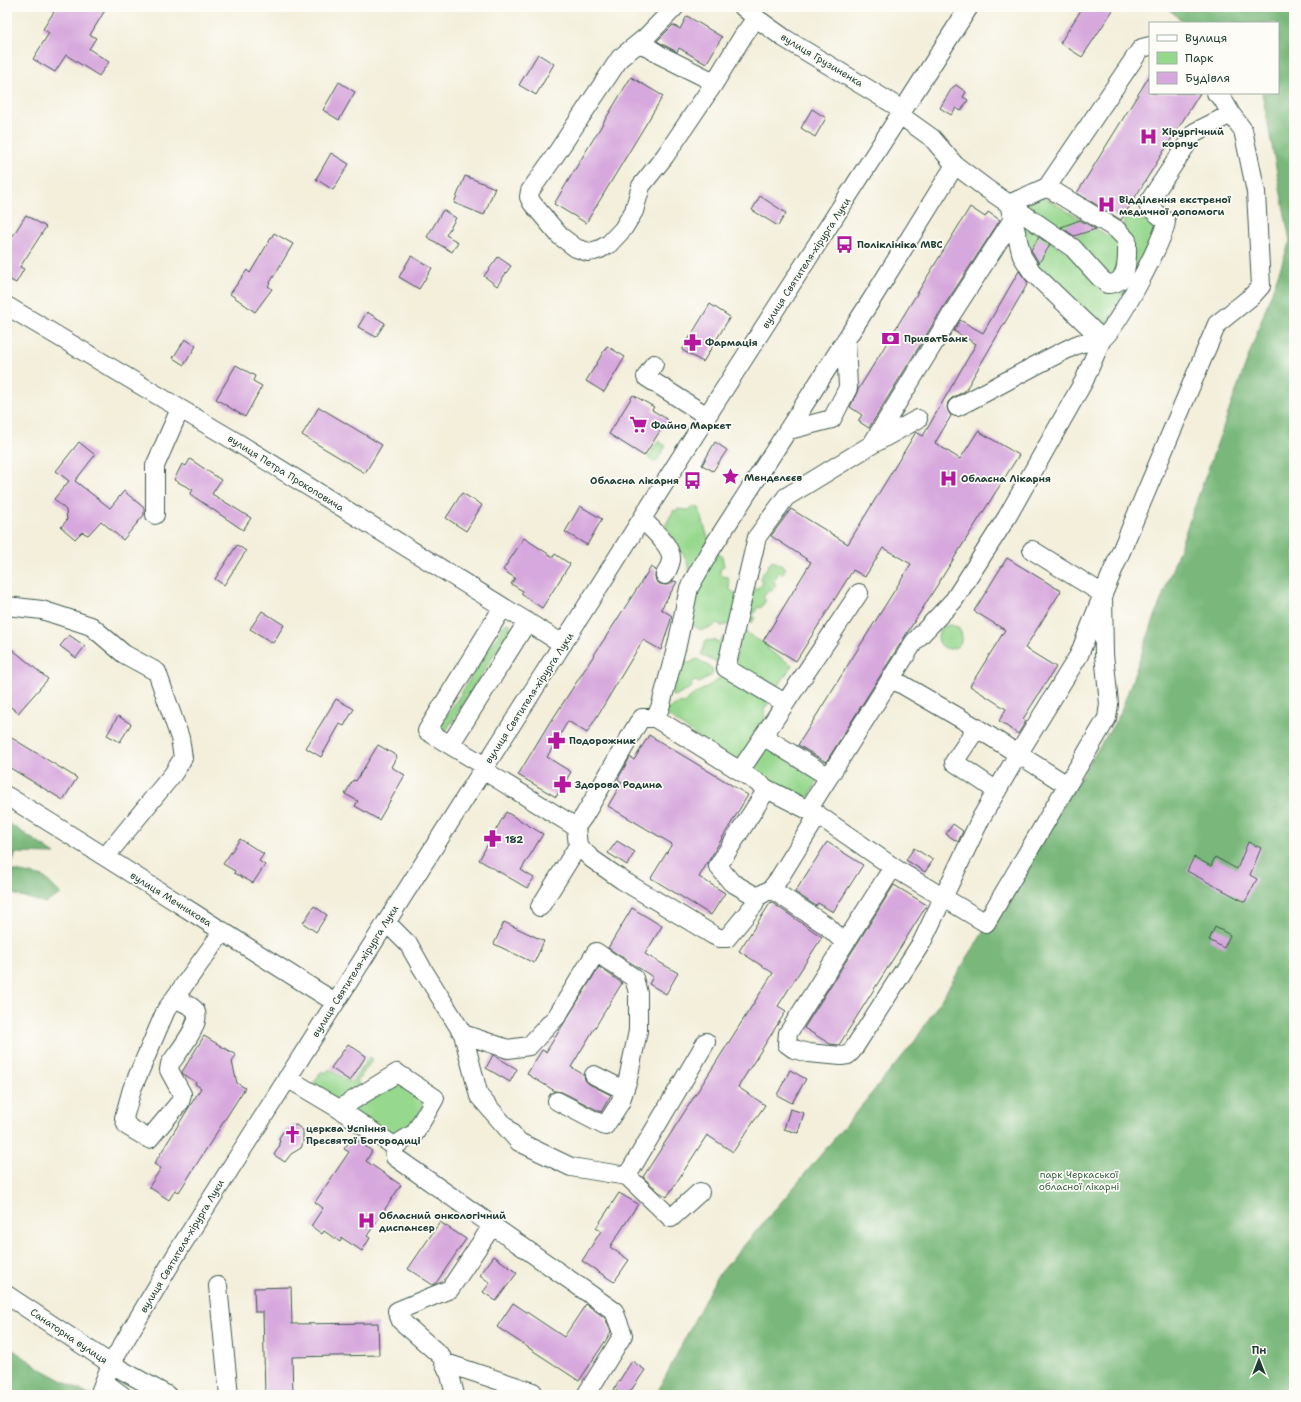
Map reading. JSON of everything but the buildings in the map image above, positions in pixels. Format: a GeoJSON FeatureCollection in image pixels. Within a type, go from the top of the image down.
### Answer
{"type":"FeatureCollection","features":[{"type":"Feature","properties":{"kind":"street"},"geometry":{"type":"LineString","coordinates":[[675,7],[640,42],[620,58],[530,191],[529,197],[532,203],[560,236],[576,248],[588,252],[600,249],[609,244],[623,229],[634,211],[641,186],[665,156],[743,36],[749,12]]}},
{"type":"Feature","properties":{"kind":"street","name":"вулиця Святителя-хірурга Луки"},"geometry":{"type":"LineString","coordinates":[[102,1389],[111,1364],[180,1248],[707,416],[969,7]]}},
{"type":"Feature","properties":{"kind":"street","name":"вулиця Грузиненка"},"geometry":{"type":"LineString","coordinates":[[749,12],[784,38],[902,113],[932,138],[955,165],[987,189],[1011,212],[1072,248],[1107,284],[1118,281],[1122,278],[1126,268],[1126,240],[1116,229],[1047,187]]}},
{"type":"Feature","properties":{"kind":"street"},"geometry":{"type":"LineString","coordinates":[[640,42],[660,55],[714,82]]}},
{"type":"Feature","properties":{"kind":"street"},"geometry":{"type":"LineString","coordinates":[[871,446],[953,312],[1011,212],[1047,187],[1140,50],[1149,46]]}},
{"type":"Feature","properties":{"kind":"street"},"geometry":{"type":"LineString","coordinates":[[893,867],[788,1033],[788,1044],[794,1050],[808,1053],[841,1056],[848,1055],[922,942],[981,818],[1078,655],[1217,324],[1252,296],[1261,286],[1256,192],[1243,130],[1231,114],[1222,98],[1217,94]]}},
{"type":"Feature","properties":{"kind":"street"},"geometry":{"type":"LineString","coordinates":[[578,846],[592,859],[622,880],[719,938],[727,938],[764,893],[778,880],[829,777],[891,678],[914,642],[954,600],[1007,517],[1084,381],[1102,339],[1116,323],[1154,254],[1166,222],[1163,217],[1151,210],[1148,205],[1150,200],[1196,132],[1231,114]]}},
{"type":"Feature","properties":{"kind":"street"},"geometry":{"type":"LineString","coordinates":[[654,718],[660,708],[677,646],[689,588],[710,551],[789,430],[955,165]]}},
{"type":"Feature","properties":{"kind":"street"},"geometry":{"type":"LineString","coordinates":[[1011,212],[1022,256],[1032,272],[1102,339]]}},
{"type":"Feature","properties":{"kind":"street","name":"вулиця Петра Прокоповича"},"geometry":{"type":"LineString","coordinates":[[7,306],[244,447],[563,644]]}},
{"type":"Feature","properties":{"kind":"street"},"geometry":{"type":"LineString","coordinates":[[789,430],[832,418],[848,388],[846,339]]}},
{"type":"Feature","properties":{"kind":"street"},"geometry":{"type":"LineString","coordinates":[[957,407],[1078,344],[1102,339]]}},
{"type":"Feature","properties":{"kind":"street"},"geometry":{"type":"LineString","coordinates":[[654,364],[646,377],[707,416]]}},
{"type":"Feature","properties":{"kind":"street"},"geometry":{"type":"LineString","coordinates":[[785,703],[726,668],[757,537],[786,497],[918,419],[895,406]]}},
{"type":"Feature","properties":{"kind":"street"},"geometry":{"type":"LineString","coordinates":[[155,515],[155,466],[180,409]]}},
{"type":"Feature","properties":{"kind":"street"},"geometry":{"type":"LineString","coordinates":[[642,519],[661,539],[670,554],[670,565],[664,575]]}},
{"type":"Feature","properties":{"kind":"street"},"geometry":{"type":"LineString","coordinates":[[1032,550],[1103,594]]}},
{"type":"Feature","properties":{"kind":"street"},"geometry":{"type":"LineString","coordinates":[[740,771],[859,593]]}},
{"type":"Feature","properties":{"kind":"street"},"geometry":{"type":"LineString","coordinates":[[540,907],[578,846],[576,827],[584,816],[638,723],[642,718],[654,718],[767,789],[813,812],[893,867],[986,923],[1107,718],[1109,704],[1104,654],[1103,594]]}},
{"type":"Feature","properties":{"kind":"street"},"geometry":{"type":"LineString","coordinates":[[7,606],[42,610],[91,626],[124,654],[157,672],[180,738],[183,758],[173,774],[106,856]]}},
{"type":"Feature","properties":{"kind":"street"},"geometry":{"type":"LineString","coordinates":[[503,607],[427,730],[576,827]]}},
{"type":"Feature","properties":{"kind":"street"},"geometry":{"type":"LineString","coordinates":[[450,745],[527,622]]}},
{"type":"Feature","properties":{"kind":"street"},"geometry":{"type":"LineString","coordinates":[[891,678],[977,728],[1067,785]]}},
{"type":"Feature","properties":{"kind":"street"},"geometry":{"type":"LineString","coordinates":[[977,728],[954,762],[997,791]]}},
{"type":"Feature","properties":{"kind":"street"},"geometry":{"type":"LineString","coordinates":[[763,736],[829,777]]}},
{"type":"Feature","properties":{"kind":"street"},"geometry":{"type":"LineString","coordinates":[[767,789],[718,866],[731,882],[764,893],[827,926],[844,943]]}},
{"type":"Feature","properties":{"kind":"street","name":"вулиця Мечникова"},"geometry":{"type":"LineString","coordinates":[[7,796],[106,856],[162,894],[335,1002]]}},
{"type":"Feature","properties":{"kind":"street"},"geometry":{"type":"LineString","coordinates":[[386,922],[409,945],[463,1034],[479,1096],[518,1142],[571,1167],[627,1176],[671,1218],[700,1192]]}},
{"type":"Feature","properties":{"kind":"street"},"geometry":{"type":"LineString","coordinates":[[175,999],[195,1010],[197,1016],[194,1028],[170,1064],[169,1070],[182,1094],[180,1102],[149,1140],[127,1126],[124,1118],[132,1089],[166,1010],[223,931]]}},
{"type":"Feature","properties":{"kind":"street"},"geometry":{"type":"LineString","coordinates":[[463,1034],[508,1049],[529,1046],[557,1016],[596,952],[634,978],[638,993],[638,1031],[620,1103],[605,1126],[557,1101]]}},
{"type":"Feature","properties":{"kind":"street"},"geometry":{"type":"LineString","coordinates":[[627,1176],[706,1042]]}},
{"type":"Feature","properties":{"kind":"street"},"geometry":{"type":"LineString","coordinates":[[339,1109],[397,1073],[435,1098],[415,1133],[394,1146]]}},
{"type":"Feature","properties":{"kind":"street"},"geometry":{"type":"LineString","coordinates":[[594,1075],[624,1090]]}},
{"type":"Feature","properties":{"kind":"street"},"geometry":{"type":"LineString","coordinates":[[288,1078],[339,1109],[394,1146]]}},
{"type":"Feature","properties":{"kind":"street"},"geometry":{"type":"LineString","coordinates":[[394,1146],[395,1157],[614,1311],[623,1335],[586,1395]]}},
{"type":"Feature","properties":{"kind":"street"},"geometry":{"type":"LineString","coordinates":[[455,1395],[446,1363],[441,1356],[401,1321],[397,1311],[450,1289],[492,1226]]}},
{"type":"Feature","properties":{"kind":"street"},"geometry":{"type":"LineString","coordinates":[[218,1286],[229,1395]]}},
{"type":"Feature","properties":{"kind":"street","name":"Санаторна вулиця"},"geometry":{"type":"LineString","coordinates":[[7,1295],[111,1364],[167,1395]]}},
{"type":"Feature","properties":{"kind":"street"},"geometry":{"type":"LineString","coordinates":[[446,1363],[537,1394]]}},
{"type":"Feature","properties":{"kind":"street"},"geometry":{"type":"LineString","coordinates":[[102,1389],[122,1395]]}},
{"type":"Feature","properties":{"kind":"street"},"geometry":{"type":"LineString","coordinates":[[505,1395],[537,1394]]}},
{"type":"Feature","properties":{"kind":"green space","name":"парк Черкаської обласної лікарні"},"geometry":{"type":"Polygon","coordinates":[[[1166,7],[1294,7],[1294,1395],[656,1395],[716,1278],[795,1186],[915,1041],[1120,714],[1290,241],[1262,94],[1279,94],[1279,22],[1184,22],[1166,7]]]}},
{"type":"Feature","properties":{"kind":"green space"},"geometry":{"type":"Polygon","coordinates":[[[1044,197],[1108,236],[1109,234],[1117,236],[1123,265],[1108,278],[1025,204],[1044,197]]]}},
{"type":"Feature","properties":{"kind":"green space"},"geometry":{"type":"Polygon","coordinates":[[[1130,211],[1138,219],[1159,224],[1159,228],[1106,327],[1101,326],[1034,266],[1022,224],[1121,286],[1123,226],[1124,220],[1130,211]]]}},
{"type":"Feature","properties":{"kind":"green space"},"geometry":{"type":"Polygon","coordinates":[[[658,441],[666,446],[656,462],[648,458],[658,441]]]}},
{"type":"Feature","properties":{"kind":"green space"},"geometry":{"type":"Polygon","coordinates":[[[695,506],[699,508],[710,545],[689,573],[687,561],[665,526],[674,510],[688,510],[695,506]]]}},
{"type":"Feature","properties":{"kind":"green space"},"geometry":{"type":"Polygon","coordinates":[[[715,552],[722,556],[724,566],[720,570],[721,574],[728,577],[730,590],[739,596],[732,624],[721,626],[720,624],[716,623],[713,627],[701,630],[687,622],[695,603],[695,600],[692,598],[715,552]]]}},
{"type":"Feature","properties":{"kind":"green space"},"geometry":{"type":"Polygon","coordinates":[[[772,560],[786,568],[782,574],[779,572],[773,582],[776,583],[772,591],[769,589],[763,598],[766,600],[761,608],[758,607],[753,615],[755,617],[752,623],[743,617],[754,588],[761,586],[762,582],[760,578],[772,560]]]}},
{"type":"Feature","properties":{"kind":"green space"},"geometry":{"type":"Polygon","coordinates":[[[507,623],[510,624],[510,629],[444,734],[438,730],[504,625],[507,623]]]}},
{"type":"Feature","properties":{"kind":"green space"},"geometry":{"type":"Polygon","coordinates":[[[950,625],[959,628],[962,637],[959,646],[950,649],[941,646],[938,637],[941,628],[950,625]]]}},
{"type":"Feature","properties":{"kind":"green space"},"geometry":{"type":"Polygon","coordinates":[[[740,629],[768,646],[767,649],[792,665],[775,692],[735,667],[740,629]]]}},
{"type":"Feature","properties":{"kind":"green space"},"geometry":{"type":"Polygon","coordinates":[[[729,637],[717,662],[701,654],[705,641],[714,640],[718,642],[721,641],[722,638],[729,637]]]}},
{"type":"Feature","properties":{"kind":"green space"},"geometry":{"type":"Polygon","coordinates":[[[697,659],[713,669],[712,675],[699,683],[696,681],[693,682],[691,684],[692,687],[677,696],[671,695],[679,662],[689,663],[697,659]]]}},
{"type":"Feature","properties":{"kind":"green space"},"geometry":{"type":"Polygon","coordinates":[[[722,675],[770,701],[764,710],[765,719],[740,758],[731,761],[663,712],[679,703],[686,703],[687,699],[718,680],[722,675]]]}},
{"type":"Feature","properties":{"kind":"green space"},"geometry":{"type":"Polygon","coordinates":[[[765,745],[818,780],[809,797],[792,797],[746,770],[765,745]]]}},
{"type":"Feature","properties":{"kind":"green space"},"geometry":{"type":"Polygon","coordinates":[[[7,822],[55,854],[16,853],[10,870],[44,877],[61,894],[45,903],[13,894],[7,904],[7,822]]]}},
{"type":"Feature","properties":{"kind":"green space"},"geometry":{"type":"Polygon","coordinates":[[[369,1057],[373,1059],[358,1080],[357,1092],[342,1103],[311,1087],[322,1071],[326,1073],[329,1069],[351,1083],[369,1057]]]}},
{"type":"Feature","properties":{"kind":"green space"},"geometry":{"type":"Polygon","coordinates":[[[395,1081],[421,1097],[423,1104],[416,1123],[390,1138],[349,1109],[395,1081]]]}},
{"type":"Feature","properties":{"kind":"green space"},"geometry":{"type":"Polygon","coordinates":[[[7,1346],[43,1370],[89,1395],[7,1395],[7,1346]]]}},
{"type":"Feature","properties":{"kind":"place","name":"Хірургічний корпус"},"geometry":{"type":"Point","coordinates":[1149,137]}},
{"type":"Feature","properties":{"kind":"place","name":"Відділення екстреної медичної допомоги"},"geometry":{"type":"Point","coordinates":[1106,205]}},
{"type":"Feature","properties":{"kind":"place","name":"Поліклініка МВС"},"geometry":{"type":"Point","coordinates":[844,244]}},
{"type":"Feature","properties":{"kind":"place","name":"ПриватБанк"},"geometry":{"type":"Point","coordinates":[891,338]}},
{"type":"Feature","properties":{"kind":"place","name":"Фармація"},"geometry":{"type":"Point","coordinates":[692,342]}},
{"type":"Feature","properties":{"kind":"place","name":"Файно Маркет"},"geometry":{"type":"Point","coordinates":[638,425]}},
{"type":"Feature","properties":{"kind":"place","name":"Менделєєв"},"geometry":{"type":"Point","coordinates":[731,477]}},
{"type":"Feature","properties":{"kind":"place","name":"Обласна Лікарня"},"geometry":{"type":"Point","coordinates":[948,478]}},
{"type":"Feature","properties":{"kind":"place","name":"Обласна лікарня"},"geometry":{"type":"Point","coordinates":[692,480]}},
{"type":"Feature","properties":{"kind":"place","name":"Подорожник"},"geometry":{"type":"Point","coordinates":[556,740]}},
{"type":"Feature","properties":{"kind":"place","name":"Здорова Родина"},"geometry":{"type":"Point","coordinates":[562,784]}},
{"type":"Feature","properties":{"kind":"place","name":"182"},"geometry":{"type":"Point","coordinates":[492,839]}},
{"type":"Feature","properties":{"kind":"place","name":"церква Успіння Пресвятої Богородиці"},"geometry":{"type":"Point","coordinates":[293,1134]}},
{"type":"Feature","properties":{"kind":"place","name":"Обласний онкологічний диспансер"},"geometry":{"type":"Point","coordinates":[366,1221]}}]}
